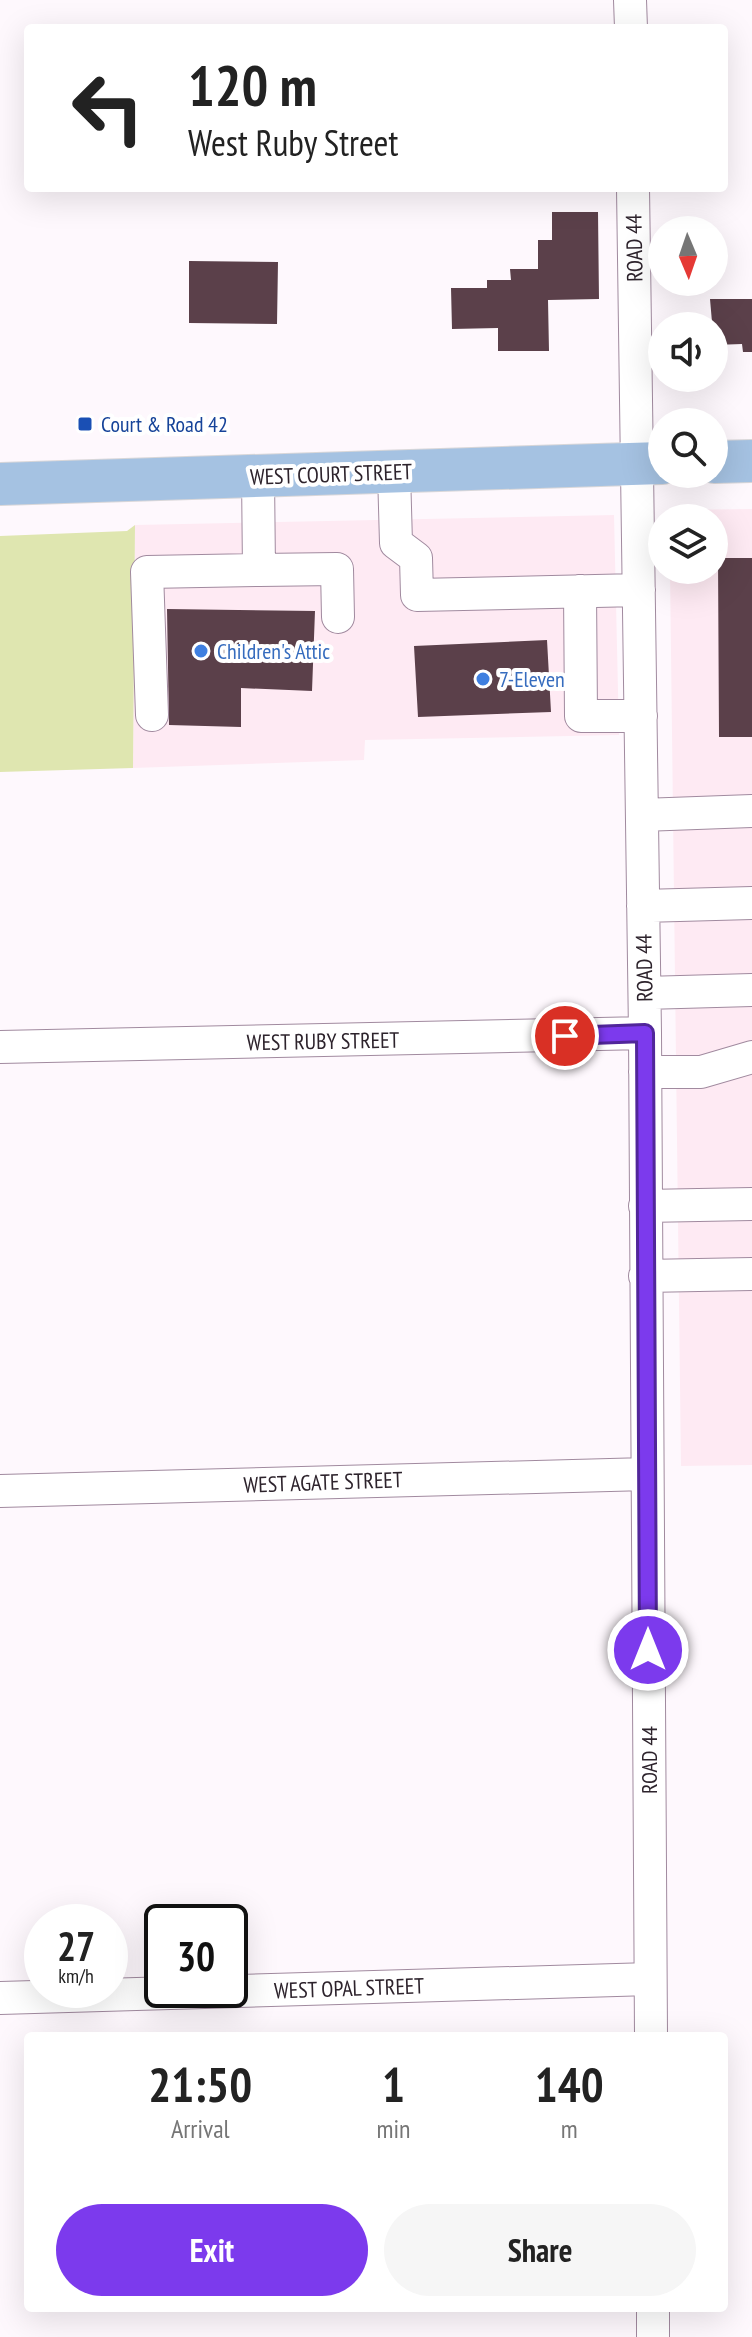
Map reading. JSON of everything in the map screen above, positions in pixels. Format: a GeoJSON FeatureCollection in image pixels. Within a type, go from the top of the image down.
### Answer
{"type":"FeatureCollection","features":[{"type":"Feature","properties":{"kind":"main road"},"geometry":{"type":"LineString","coordinates":[[728,462],[752,461]]}},
{"type":"Feature","properties":{"kind":"main road","name":"WEST COURT STREET"},"geometry":{"type":"LineString","coordinates":[[0,484],[648,464]]}},
{"type":"Feature","properties":{"kind":"street"},"geometry":{"type":"LineString","coordinates":[[630,0],[631,24]]}},
{"type":"Feature","properties":{"kind":"street","name":"ROAD 44"},"geometry":{"type":"LineString","coordinates":[[633,192],[648,447]]}},
{"type":"Feature","properties":{"kind":"street"},"geometry":{"type":"LineString","coordinates":[[394,472],[396,543],[416,558],[417,595],[639,590]]}},
{"type":"Feature","properties":{"kind":"street"},"geometry":{"type":"LineString","coordinates":[[258,476],[259,570]]}},
{"type":"Feature","properties":{"kind":"street","name":"ROAD 44"},"geometry":{"type":"LineString","coordinates":[[648,477],[639,590],[645,993],[651,2032]]}},
{"type":"Feature","properties":{"kind":"street"},"geometry":{"type":"LineString","coordinates":[[152,715],[147,572],[337,569],[338,617]]}},
{"type":"Feature","properties":{"kind":"street"},"geometry":{"type":"LineString","coordinates":[[580,591],[581,716],[641,716]]}},
{"type":"Feature","properties":{"kind":"street"},"geometry":{"type":"LineString","coordinates":[[642,815],[752,811]]}},
{"type":"Feature","properties":{"kind":"street"},"geometry":{"type":"LineString","coordinates":[[643,906],[752,903]]}},
{"type":"Feature","properties":{"kind":"street"},"geometry":{"type":"LineString","coordinates":[[645,993],[752,990]]}},
{"type":"Feature","properties":{"kind":"street","name":"WEST RUBY STREET"},"geometry":{"type":"LineString","coordinates":[[0,1047],[645,1033]]}},
{"type":"Feature","properties":{"kind":"street"},"geometry":{"type":"LineString","coordinates":[[645,1072],[701,1072],[752,1057]]}},
{"type":"Feature","properties":{"kind":"street"},"geometry":{"type":"LineString","coordinates":[[645,1206],[752,1204]]}},
{"type":"Feature","properties":{"kind":"street"},"geometry":{"type":"LineString","coordinates":[[645,1276],[752,1274]]}},
{"type":"Feature","properties":{"kind":"street","name":"WEST AGATE STREET"},"geometry":{"type":"LineString","coordinates":[[0,1491],[647,1474]]}},
{"type":"Feature","properties":{"kind":"street","name":"WEST OPAL STREET"},"geometry":{"type":"LineString","coordinates":[[0,1998],[650,1979]]}},
{"type":"Feature","properties":{"kind":"street"},"geometry":{"type":"LineString","coordinates":[[653,2312],[653,2337]]}},
{"type":"Feature","properties":{"kind":"shaded area"},"geometry":{"type":"Polygon","coordinates":[[[728,509],[752,509],[752,1465],[681,1466],[670,584],[728,584],[728,509]]]}},
{"type":"Feature","properties":{"kind":"shaded area"},"geometry":{"type":"Polygon","coordinates":[[[614,515],[619,735],[365,740],[364,760],[133,768],[135,525],[614,515]]]}},
{"type":"Feature","properties":{"kind":"green space"},"geometry":{"type":"Polygon","coordinates":[[[135,525],[133,768],[0,772],[0,536],[127,531],[135,525]]]}},
{"type":"Feature","properties":{"kind":"building"},"geometry":{"type":"Polygon","coordinates":[[[552,212],[598,212],[599,299],[548,300],[549,351],[498,351],[498,328],[452,329],[451,288],[487,288],[487,280],[511,280],[510,269],[538,269],[538,240],[552,240],[552,212]]]}},
{"type":"Feature","properties":{"kind":"building"},"geometry":{"type":"Polygon","coordinates":[[[189,261],[278,262],[277,324],[189,323],[189,261]]]}},
{"type":"Feature","properties":{"kind":"building"},"geometry":{"type":"Polygon","coordinates":[[[710,299],[752,299],[752,352],[743,352],[742,344],[728,344],[728,312],[711,312],[710,299]]]}},
{"type":"Feature","properties":{"kind":"building"},"geometry":{"type":"Polygon","coordinates":[[[728,558],[752,558],[752,737],[719,737],[718,584],[728,584],[728,558]]]}},
{"type":"Feature","properties":{"kind":"building"},"geometry":{"type":"Polygon","coordinates":[[[167,609],[315,611],[312,691],[241,688],[241,727],[169,725],[167,609]]]}},
{"type":"Feature","properties":{"kind":"building","name":"7-Eleven"},"geometry":{"type":"Polygon","coordinates":[[[547,640],[551,712],[418,717],[414,646],[547,640]]]}},
{"type":"Feature","properties":{"kind":"place","name":"Court & Road 42"},"geometry":{"type":"Point","coordinates":[85,424]}},
{"type":"Feature","properties":{"kind":"place","name":"Children's Attic"},"geometry":{"type":"Point","coordinates":[201,651]}},
{"type":"Feature","properties":{"kind":"place","name":"7-Eleven"},"geometry":{"type":"Point","coordinates":[483,679]}},
{"type":"Feature","properties":{"kind":"route"},"geometry":{"type":"LineString","coordinates":[[565,1036],[645,1033],[648,1650]]}}]}
